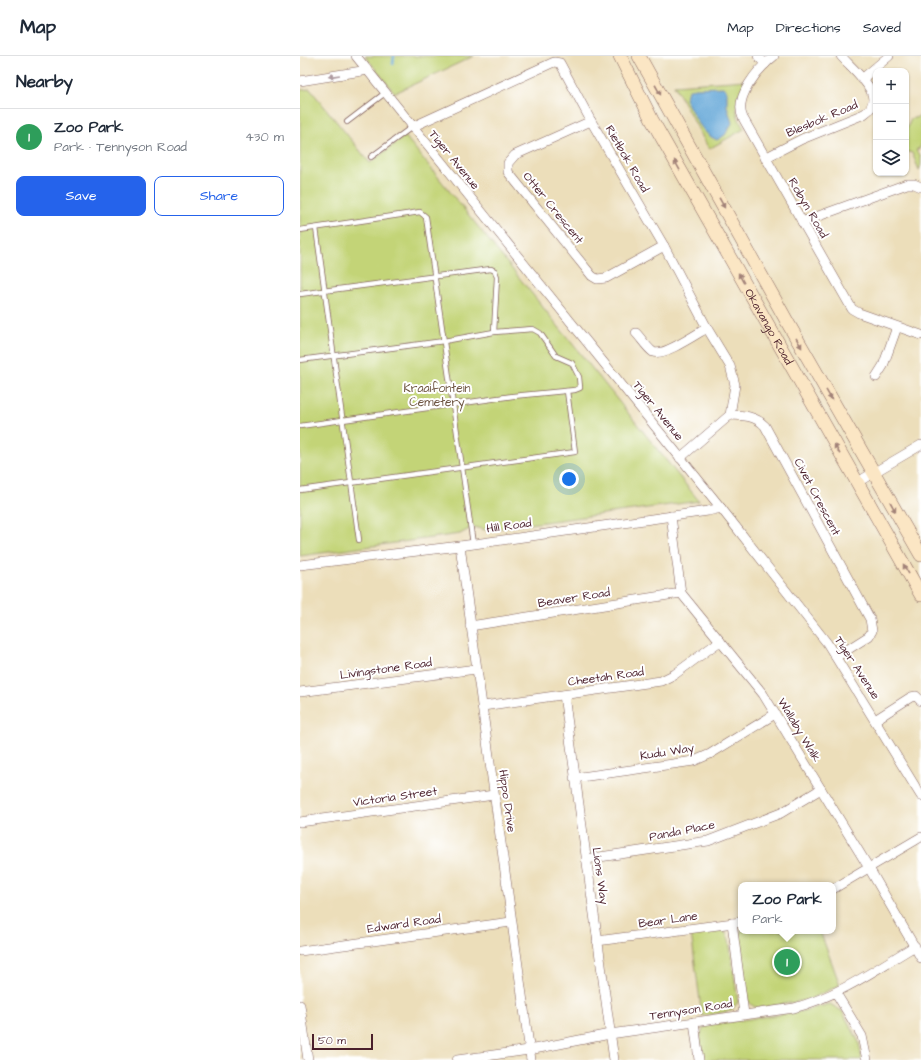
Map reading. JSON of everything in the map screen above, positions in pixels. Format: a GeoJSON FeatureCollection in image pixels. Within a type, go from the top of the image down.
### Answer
{"type":"FeatureCollection","features":[{"type":"Feature","properties":{"kind":"main road","name":"Okavango Road"},"geometry":{"type":"LineString","coordinates":[[620,56],[652,120],[856,483],[921,595]]}},
{"type":"Feature","properties":{"kind":"main road","name":"Okavango Road"},"geometry":{"type":"LineString","coordinates":[[639,56],[921,555]]}},
{"type":"Feature","properties":{"kind":"street","name":"Tiger Avenue"},"geometry":{"type":"LineString","coordinates":[[356,56],[721,508],[836,657],[921,796]]}},
{"type":"Feature","properties":{"kind":"street"},"geometry":{"type":"LineString","coordinates":[[758,56],[765,64]]}},
{"type":"Feature","properties":{"kind":"street","name":"Robyn Road"},"geometry":{"type":"LineString","coordinates":[[774,56],[752,79],[742,102],[741,110],[766,158],[852,309],[859,313],[921,335]]}},
{"type":"Feature","properties":{"kind":"street","name":"Blesbok Road"},"geometry":{"type":"LineString","coordinates":[[766,158],[802,139],[868,112],[872,105],[873,94],[862,78],[841,56]]}},
{"type":"Feature","properties":{"kind":"street"},"geometry":{"type":"LineString","coordinates":[[862,78],[889,56]]}},
{"type":"Feature","properties":{"kind":"street","name":"Rietbok Road"},"geometry":{"type":"LineString","coordinates":[[412,127],[556,62],[563,66],[591,121],[664,246],[707,328],[730,366],[735,385],[730,415]]}},
{"type":"Feature","properties":{"kind":"street"},"geometry":{"type":"LineString","coordinates":[[300,81],[368,70]]}},
{"type":"Feature","properties":{"kind":"street","name":"Otter Crescent"},"geometry":{"type":"LineString","coordinates":[[591,121],[515,155],[508,163],[508,172],[592,276],[597,279],[606,278],[664,246]]}},
{"type":"Feature","properties":{"kind":"street"},"geometry":{"type":"LineString","coordinates":[[802,222],[907,184],[914,184],[921,187]]}},
{"type":"Feature","properties":{"kind":"street"},"geometry":{"type":"LineString","coordinates":[[876,376],[883,366],[897,327]]}},
{"type":"Feature","properties":{"kind":"street"},"geometry":{"type":"LineString","coordinates":[[636,333],[652,351],[659,353],[668,350],[707,328]]}},
{"type":"Feature","properties":{"kind":"street"},"geometry":{"type":"LineString","coordinates":[[680,458],[730,415]]}},
{"type":"Feature","properties":{"kind":"street","name":"Civet Crescent"},"geometry":{"type":"LineString","coordinates":[[730,415],[752,417],[758,419],[765,426],[870,619],[872,631],[869,636],[836,657]]}},
{"type":"Feature","properties":{"kind":"street"},"geometry":{"type":"LineString","coordinates":[[856,483],[921,445]]}},
{"type":"Feature","properties":{"kind":"street","name":"Hill Road"},"geometry":{"type":"LineString","coordinates":[[300,565],[460,546],[721,508]]}},
{"type":"Feature","properties":{"kind":"street"},"geometry":{"type":"LineString","coordinates":[[671,516],[681,594]]}},
{"type":"Feature","properties":{"kind":"street","name":"Hippo Drive"},"geometry":{"type":"LineString","coordinates":[[460,546],[530,1060]]}},
{"type":"Feature","properties":{"kind":"street","name":"Beaver Road"},"geometry":{"type":"LineString","coordinates":[[470,626],[681,594]]}},
{"type":"Feature","properties":{"kind":"street","name":"Wallaby Walk"},"geometry":{"type":"LineString","coordinates":[[681,594],[763,694],[869,868],[921,958]]}},
{"type":"Feature","properties":{"kind":"street","name":"Cheetah Road"},"geometry":{"type":"LineString","coordinates":[[483,706],[661,681],[674,674],[720,640]]}},
{"type":"Feature","properties":{"kind":"street","name":"Livingstone Road"},"geometry":{"type":"LineString","coordinates":[[300,692],[476,669]]}},
{"type":"Feature","properties":{"kind":"street","name":"Lions Way"},"geometry":{"type":"LineString","coordinates":[[564,695],[574,778],[614,1060]]}},
{"type":"Feature","properties":{"kind":"street"},"geometry":{"type":"LineString","coordinates":[[875,720],[911,697],[916,696],[921,701]]}},
{"type":"Feature","properties":{"kind":"street","name":"Kudu Way"},"geometry":{"type":"LineString","coordinates":[[574,778],[694,761],[710,754],[775,714]]}},
{"type":"Feature","properties":{"kind":"street","name":"Panda Place"},"geometry":{"type":"LineString","coordinates":[[586,859],[708,841],[781,812],[821,789]]}},
{"type":"Feature","properties":{"kind":"street","name":"Victoria Street"},"geometry":{"type":"LineString","coordinates":[[300,822],[494,795]]}},
{"type":"Feature","properties":{"kind":"street"},"geometry":{"type":"LineString","coordinates":[[836,887],[921,836]]}},
{"type":"Feature","properties":{"kind":"street","name":"Edward Road"},"geometry":{"type":"LineString","coordinates":[[300,951],[511,922]]}},
{"type":"Feature","properties":{"kind":"street"},"geometry":{"type":"LineString","coordinates":[[737,922],[744,1014]]}},
{"type":"Feature","properties":{"kind":"street","name":"Bear Lane"},"geometry":{"type":"LineString","coordinates":[[597,941],[737,922]]}},
{"type":"Feature","properties":{"kind":"street","name":"Tennyson Road"},"geometry":{"type":"LineString","coordinates":[[457,1060],[529,1050],[610,1034],[794,1008],[816,1002],[836,993],[915,946]]}},
{"type":"Feature","properties":{"kind":"street"},"geometry":{"type":"LineString","coordinates":[[836,993],[862,1036],[867,1060]]}},
{"type":"Feature","properties":{"kind":"street"},"geometry":{"type":"LineString","coordinates":[[300,1005],[308,1060]]}},
{"type":"Feature","properties":{"kind":"street"},"geometry":{"type":"LineString","coordinates":[[694,1022],[699,1060]]}},
{"type":"Feature","properties":{"kind":"lane"},"geometry":{"type":"LineString","coordinates":[[347,122],[385,93]]}},
{"type":"Feature","properties":{"kind":"lane"},"geometry":{"type":"LineString","coordinates":[[371,157],[412,127]]}},
{"type":"Feature","properties":{"kind":"lane"},"geometry":{"type":"LineString","coordinates":[[300,230],[423,213],[426,217],[473,544]]}},
{"type":"Feature","properties":{"kind":"lane"},"geometry":{"type":"LineString","coordinates":[[316,228],[359,540]]}},
{"type":"Feature","properties":{"kind":"lane"},"geometry":{"type":"LineString","coordinates":[[300,294],[490,269],[495,271],[497,277],[494,332]]}},
{"type":"Feature","properties":{"kind":"lane"},"geometry":{"type":"LineString","coordinates":[[300,360],[444,341],[494,332],[537,330],[556,356],[569,361],[576,370],[579,377],[580,388],[578,390],[513,396],[300,426]]}},
{"type":"Feature","properties":{"kind":"lane"},"geometry":{"type":"LineString","coordinates":[[300,490],[350,482],[462,469],[575,452],[567,391]]}},
{"type":"Feature","properties":{"kind":"green space"},"geometry":{"type":"Polygon","coordinates":[[[365,56],[474,56],[395,93],[365,56]]]}},
{"type":"Feature","properties":{"kind":"green space"},"geometry":{"type":"Polygon","coordinates":[[[746,80],[737,105],[738,116],[744,129],[709,149],[674,85],[746,80]]]}},
{"type":"Feature","properties":{"kind":"green space","name":"Kraaifontein Cemetery"},"geometry":{"type":"Polygon","coordinates":[[[310,89],[370,163],[405,136],[699,501],[486,530],[473,527],[460,534],[300,556],[300,90],[310,89]]]}},
{"type":"Feature","properties":{"kind":"green space"},"geometry":{"type":"Polygon","coordinates":[[[921,116],[921,147],[916,150],[921,156],[921,165],[919,170],[912,153],[909,152],[909,124],[911,119],[921,116]]]}},
{"type":"Feature","properties":{"kind":"green space"},"geometry":{"type":"Polygon","coordinates":[[[720,930],[726,933],[729,940],[738,1002],[731,1011],[702,1016],[691,933],[720,930]]]}},
{"type":"Feature","properties":{"kind":"green space"},"geometry":{"type":"Polygon","coordinates":[[[740,934],[821,934],[840,985],[808,1000],[759,1008],[753,1006],[748,1001],[747,997],[738,940],[740,934]]]}},
{"type":"Feature","properties":{"kind":"green space"},"geometry":{"type":"Polygon","coordinates":[[[830,1004],[842,1011],[859,1042],[862,1060],[704,1060],[700,1037],[706,1025],[798,1012],[830,1004]]]}},
{"type":"Feature","properties":{"kind":"water"},"geometry":{"type":"Polygon","coordinates":[[[723,87],[727,91],[727,106],[732,123],[725,135],[717,140],[706,133],[702,128],[694,117],[685,99],[688,91],[694,88],[723,87]]]}},
{"type":"Feature","properties":{"kind":"waterway"},"geometry":{"type":"LineString","coordinates":[[393,64],[394,56]]}},
{"type":"Feature","properties":{"kind":"place","name":"Zoo Park"},"geometry":{"type":"Point","coordinates":[787,962]}}]}
